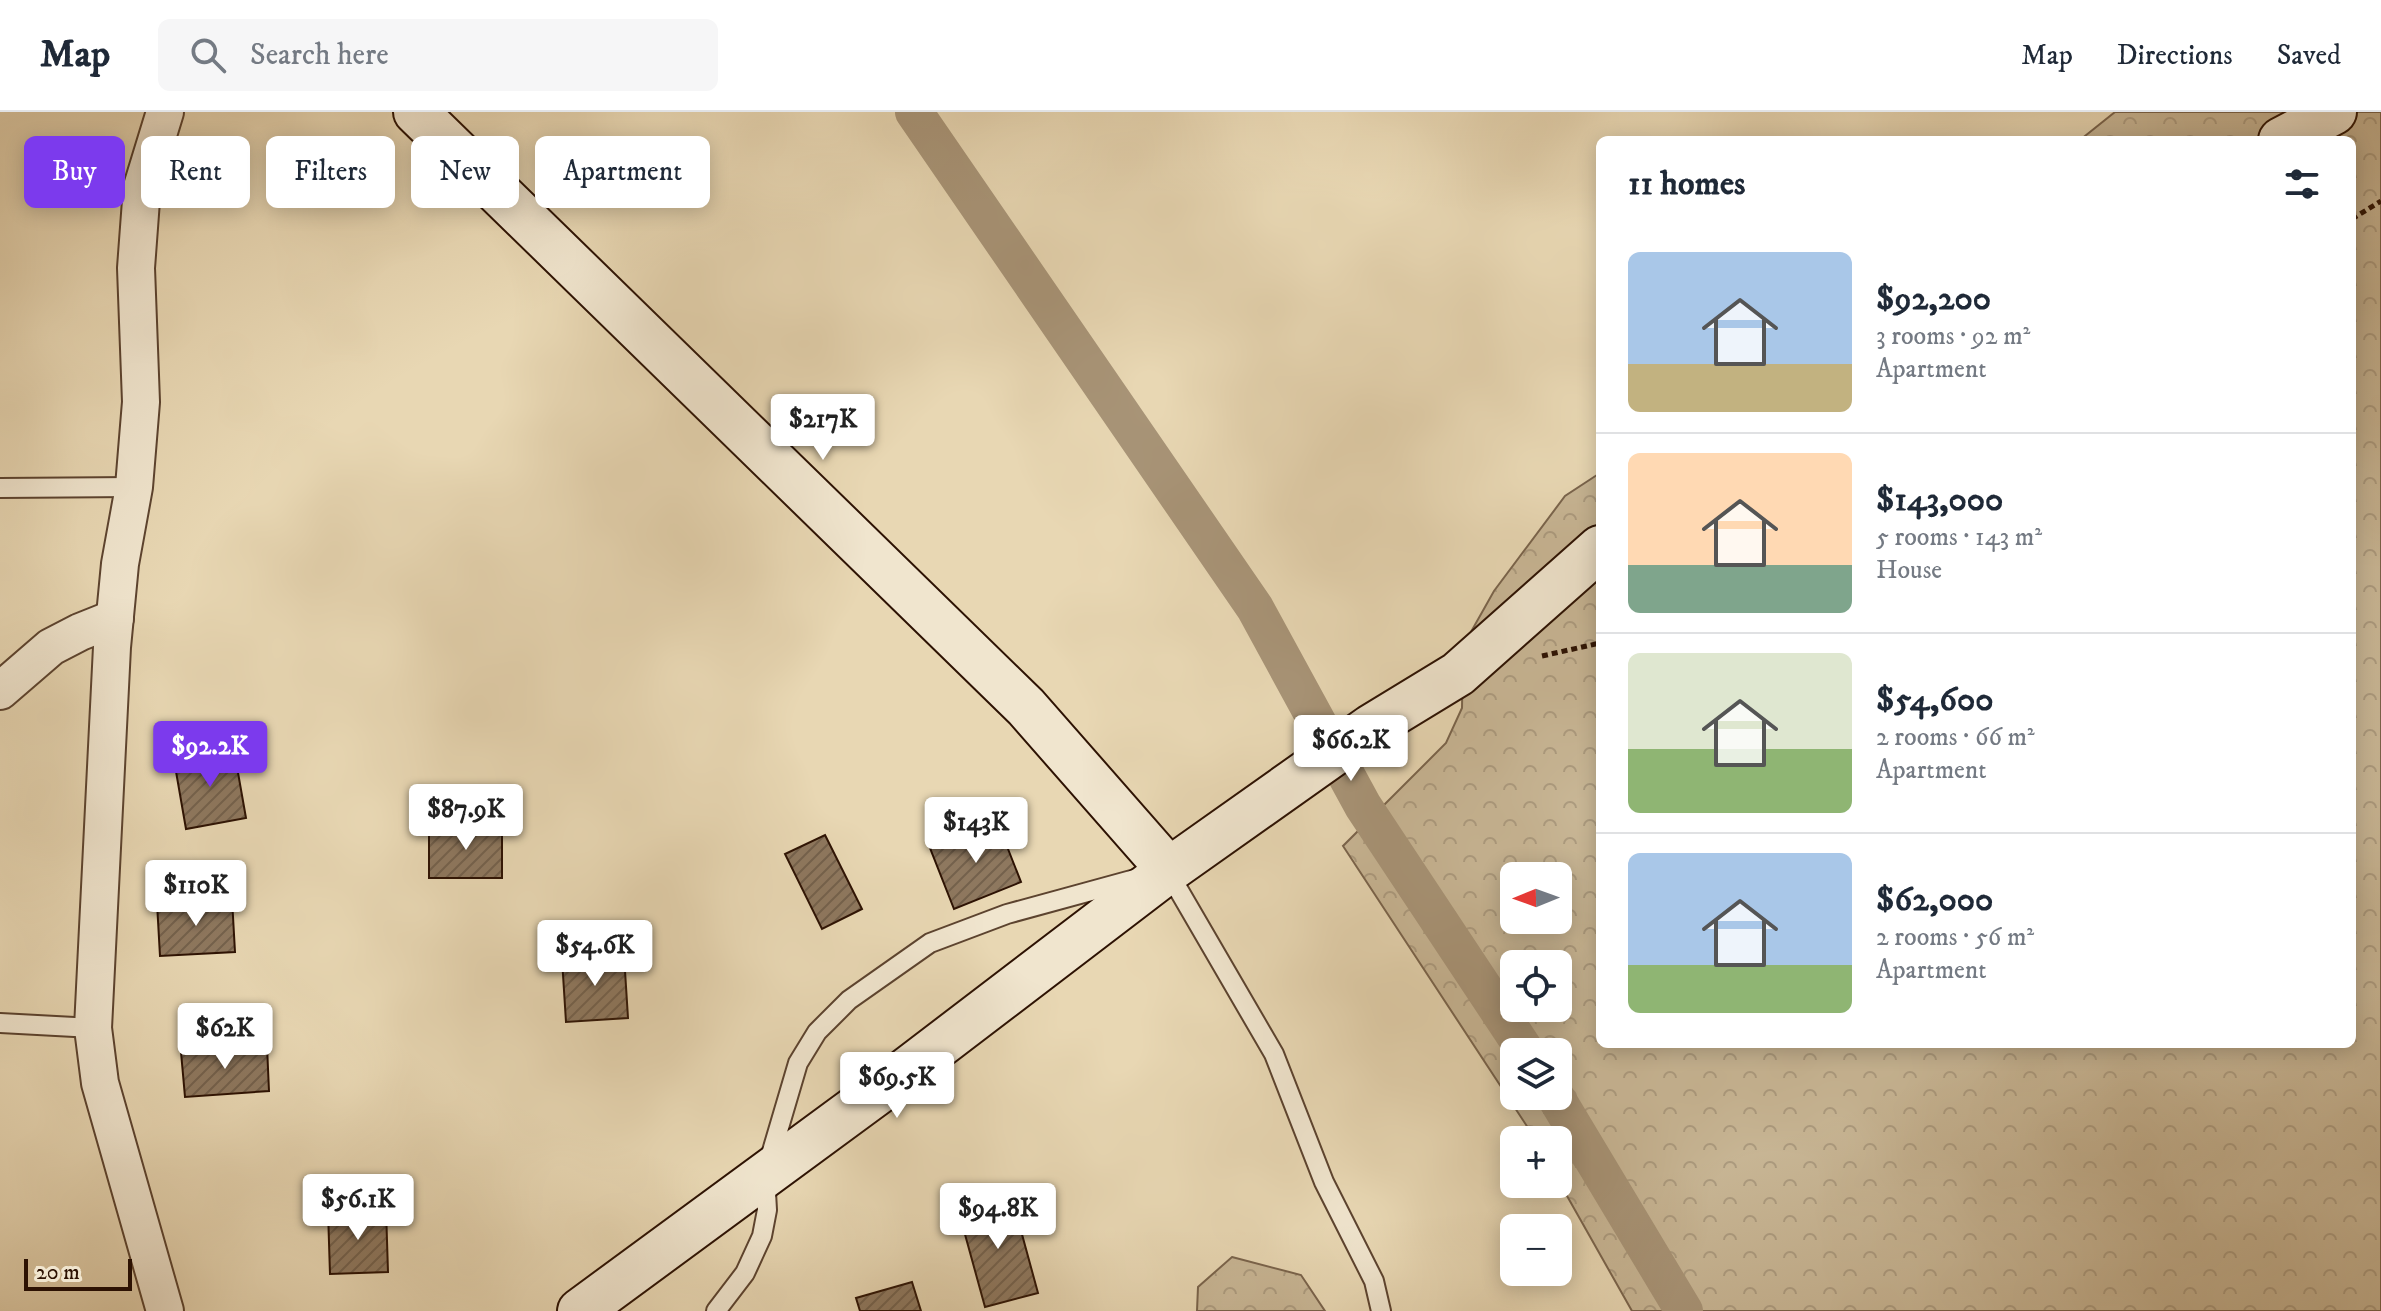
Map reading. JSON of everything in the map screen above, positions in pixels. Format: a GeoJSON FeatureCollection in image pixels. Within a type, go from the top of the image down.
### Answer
{"type":"FeatureCollection","features":[{"type":"Feature","properties":{"kind":"main road"},"geometry":{"type":"LineString","coordinates":[[416,112],[1026,707],[1169,870]]}},
{"type":"Feature","properties":{"kind":"main road"},"geometry":{"type":"LineString","coordinates":[[2289,136],[2334,112]]}},
{"type":"Feature","properties":{"kind":"main road"},"geometry":{"type":"LineString","coordinates":[[580,1311],[1169,870],[1371,727],[1458,674],[1596,552]]}},
{"type":"Feature","properties":{"kind":"street"},"geometry":{"type":"LineString","coordinates":[[165,112],[142,187],[136,268],[141,402],[134,487],[120,564],[115,618],[93,1028],[100,1083],[165,1311]]}},
{"type":"Feature","properties":{"kind":"street"},"geometry":{"type":"LineString","coordinates":[[0,691],[51,647],[115,618]]}},
{"type":"Feature","properties":{"kind":"lane"},"geometry":{"type":"LineString","coordinates":[[0,488],[134,487]]}},
{"type":"Feature","properties":{"kind":"lane"},"geometry":{"type":"LineString","coordinates":[[716,1311],[745,1273],[762,1236],[767,1210],[765,1175],[798,1063],[817,1032],[849,1000],[930,943],[1007,914],[1169,870],[1274,1054],[1324,1182],[1374,1281],[1381,1311]]}},
{"type":"Feature","properties":{"kind":"lane"},"geometry":{"type":"LineString","coordinates":[[0,1023],[93,1028]]}},
{"type":"Feature","properties":{"kind":"path"},"geometry":{"type":"LineString","coordinates":[[2356,217],[2381,201]]}},
{"type":"Feature","properties":{"kind":"green space"},"geometry":{"type":"Polygon","coordinates":[[[2115,112],[2381,112],[2381,1311],[1632,1311],[1568,1198],[1572,1198],[1572,1126],[1527,1126],[1516,1110],[1572,1110],[1572,1038],[1500,1038],[1500,1085],[1343,846],[1446,743],[1462,708],[1463,646],[1494,591],[1565,496],[1596,476],[1596,1048],[2356,1048],[2356,136],[2085,136],[2115,112]]]}},
{"type":"Feature","properties":{"kind":"green space"},"geometry":{"type":"Polygon","coordinates":[[[1232,1257],[1301,1275],[1325,1311],[1197,1311],[1198,1287],[1232,1257]]]}},
{"type":"Feature","properties":{"kind":"building"},"geometry":{"type":"Polygon","coordinates":[[[234,750],[246,818],[186,829],[174,760],[234,750]]]}},
{"type":"Feature","properties":{"kind":"building"},"geometry":{"type":"Polygon","coordinates":[[[997,821],[1021,882],[954,909],[930,848],[997,821]]]}},
{"type":"Feature","properties":{"kind":"building"},"geometry":{"type":"Polygon","coordinates":[[[429,826],[502,826],[502,878],[429,878],[429,826]]]}},
{"type":"Feature","properties":{"kind":"building"},"geometry":{"type":"Polygon","coordinates":[[[825,835],[862,909],[822,929],[785,854],[825,835]]]}},
{"type":"Feature","properties":{"kind":"building"},"geometry":{"type":"Polygon","coordinates":[[[232,899],[235,952],[160,956],[157,903],[232,899]]]}},
{"type":"Feature","properties":{"kind":"building"},"geometry":{"type":"Polygon","coordinates":[[[624,955],[628,1018],[566,1022],[562,959],[624,955]]]}},
{"type":"Feature","properties":{"kind":"building"},"geometry":{"type":"Polygon","coordinates":[[[267,1046],[269,1091],[185,1097],[181,1052],[267,1046]]]}},
{"type":"Feature","properties":{"kind":"building"},"geometry":{"type":"Polygon","coordinates":[[[1011,1194],[1038,1293],[985,1307],[958,1209],[1011,1194]]]}},
{"type":"Feature","properties":{"kind":"building"},"geometry":{"type":"Polygon","coordinates":[[[386,1209],[388,1272],[330,1274],[328,1211],[386,1209]]]}},
{"type":"Feature","properties":{"kind":"building"},"geometry":{"type":"Polygon","coordinates":[[[912,1282],[921,1311],[860,1311],[856,1298],[912,1282]]]}},
{"type":"Feature","properties":{"kind":"waterway"},"geometry":{"type":"LineString","coordinates":[[914,112],[1255,608],[1363,806],[1517,1038]]}},
{"type":"Feature","properties":{"kind":"waterway"},"geometry":{"type":"LineString","coordinates":[[1563,1110],[1684,1311]]}}]}
